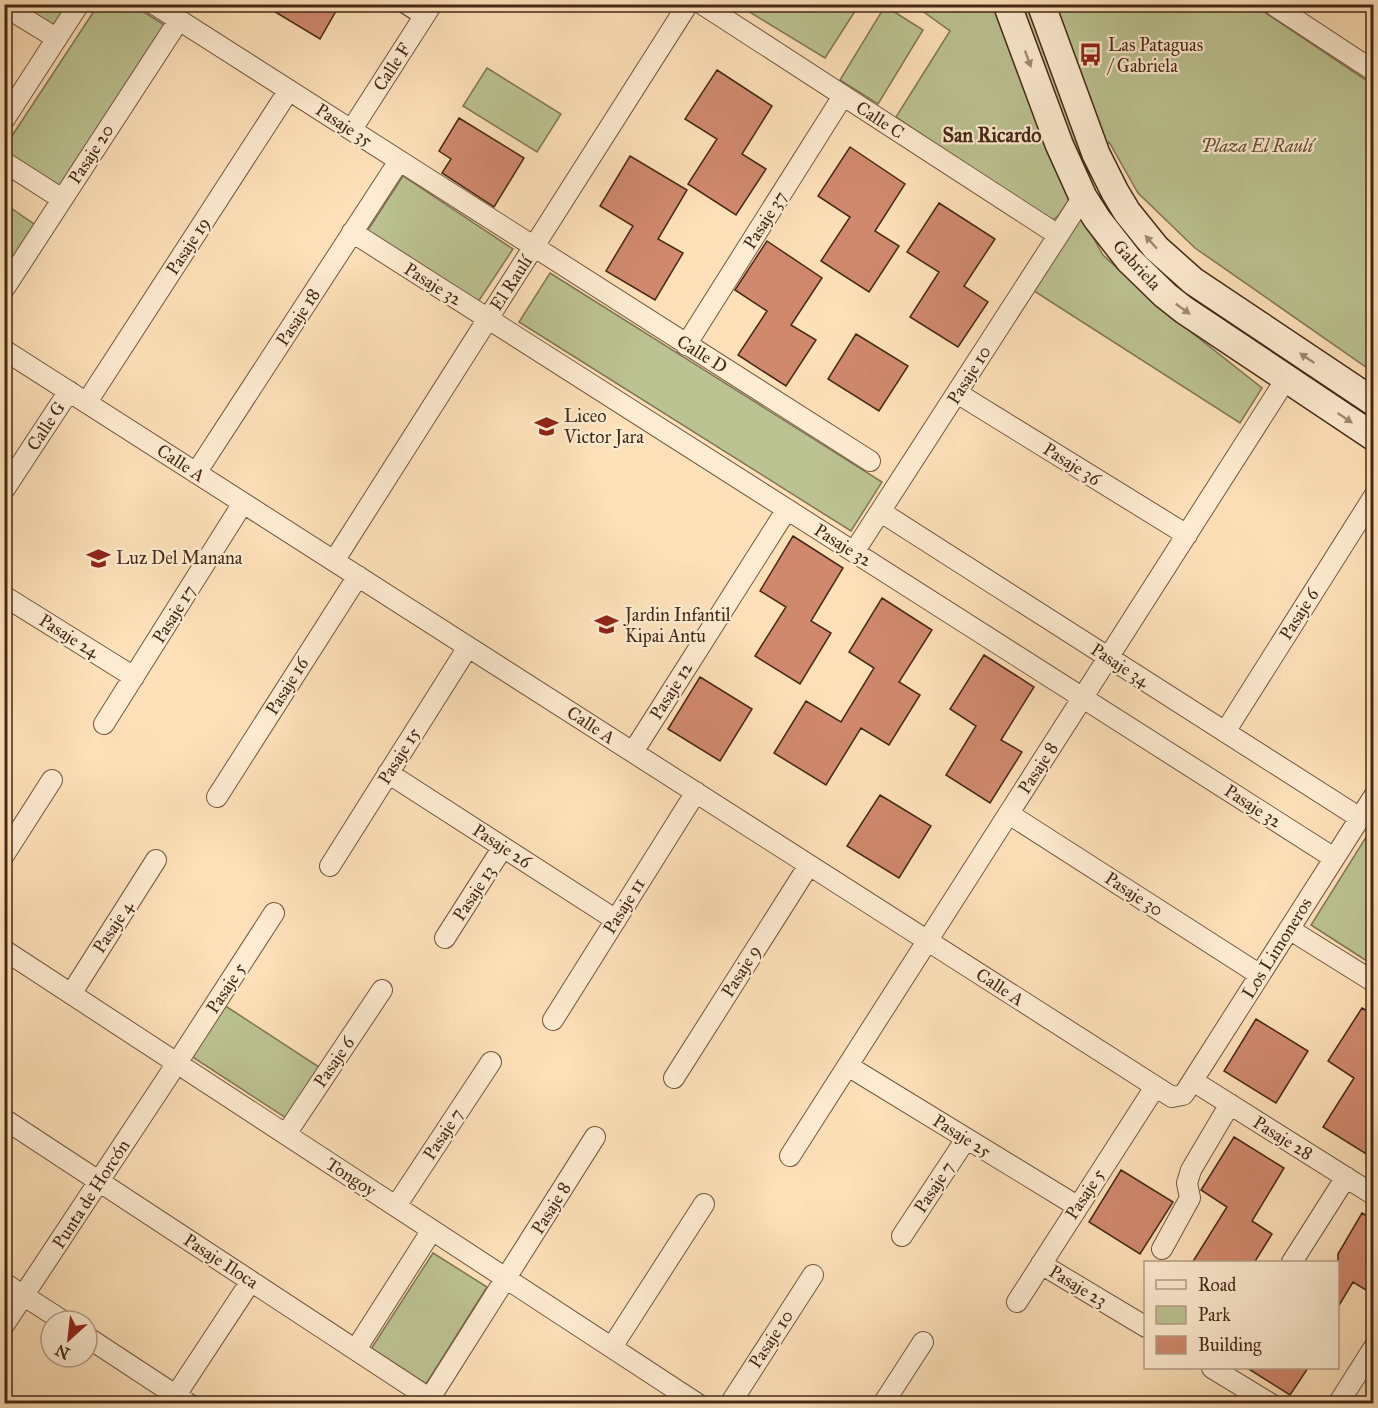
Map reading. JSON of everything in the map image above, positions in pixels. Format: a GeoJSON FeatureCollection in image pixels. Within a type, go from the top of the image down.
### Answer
{"type":"FeatureCollection","features":[{"type":"Feature","properties":{"kind":"street"},"geometry":{"type":"LineString","coordinates":[[4,120],[79,4]]}},
{"type":"Feature","properties":{"kind":"street","name":"Pasaje 35"},"geometry":{"type":"LineString","coordinates":[[154,4],[533,247]]}},
{"type":"Feature","properties":{"kind":"street","name":"El Raulí"},"geometry":{"type":"LineString","coordinates":[[334,561],[688,4]]}},
{"type":"Feature","properties":{"kind":"street","name":"Calle C"},"geometry":{"type":"LineString","coordinates":[[702,4],[1058,235]]}},
{"type":"Feature","properties":{"kind":"street","name":"Gabriela"},"geometry":{"type":"LineString","coordinates":[[1007,4],[1059,144],[1083,197],[1123,253],[1165,295],[1184,310],[1374,437]]}},
{"type":"Feature","properties":{"kind":"street","name":"Gabriela"},"geometry":{"type":"LineString","coordinates":[[1041,4],[1096,154],[1115,192],[1141,230],[1174,265],[1193,281],[1374,402]]}},
{"type":"Feature","properties":{"kind":"street"},"geometry":{"type":"LineString","coordinates":[[1272,4],[1374,72]]}},
{"type":"Feature","properties":{"kind":"street"},"geometry":{"type":"LineString","coordinates":[[4,6],[56,38]]}},
{"type":"Feature","properties":{"kind":"street","name":"Calle F"},"geometry":{"type":"LineString","coordinates":[[352,129],[427,12]]}},
{"type":"Feature","properties":{"kind":"street","name":"Pasaje 20"},"geometry":{"type":"LineString","coordinates":[[4,289],[179,20]]}},
{"type":"Feature","properties":{"kind":"street","name":"Pasaje 19"},"geometry":{"type":"LineString","coordinates":[[87,402],[289,90]]}},
{"type":"Feature","properties":{"kind":"street","name":"Pasaje 37"},"geometry":{"type":"LineString","coordinates":[[686,345],[843,96]]}},
{"type":"Feature","properties":{"kind":"street","name":"Pasaje 18"},"geometry":{"type":"LineString","coordinates":[[196,472],[399,161]]}},
{"type":"Feature","properties":{"kind":"street"},"geometry":{"type":"LineString","coordinates":[[4,162],[62,199]]}},
{"type":"Feature","properties":{"kind":"street","name":"Pasaje 10"},"geometry":{"type":"LineString","coordinates":[[854,552],[1083,197]]}},
{"type":"Feature","properties":{"kind":"street","name":"Pasaje 32"},"geometry":{"type":"LineString","coordinates":[[352,232],[1334,858]]}},
{"type":"Feature","properties":{"kind":"street","name":"Calle D"},"geometry":{"type":"LineString","coordinates":[[533,247],[870,461]]}},
{"type":"Feature","properties":{"kind":"street","name":"Calle A"},"geometry":{"type":"LineString","coordinates":[[4,350],[1155,1087],[1172,1097],[1178,1097]]}},
{"type":"Feature","properties":{"kind":"street","name":"Pasaje 8"},"geometry":{"type":"LineString","coordinates":[[790,1156],[1287,379]]}},
{"type":"Feature","properties":{"kind":"street","name":"Calle G"},"geometry":{"type":"LineString","coordinates":[[4,490],[69,391]]}},
{"type":"Feature","properties":{"kind":"street","name":"Pasaje 36"},"geometry":{"type":"LineString","coordinates":[[957,393],[1187,535]]}},
{"type":"Feature","properties":{"kind":"street","name":"Pasaje 6"},"geometry":{"type":"LineString","coordinates":[[1225,732],[1374,496]]}},
{"type":"Feature","properties":{"kind":"street","name":"Pasaje 17"},"geometry":{"type":"LineString","coordinates":[[104,724],[243,503]]}},
{"type":"Feature","properties":{"kind":"street","name":"Pasaje 12"},"geometry":{"type":"LineString","coordinates":[[633,752],[787,509]]}},
{"type":"Feature","properties":{"kind":"street","name":"Pasaje 34"},"geometry":{"type":"LineString","coordinates":[[881,512],[1360,818]]}},
{"type":"Feature","properties":{"kind":"street","name":"Pasaje 16"},"geometry":{"type":"LineString","coordinates":[[217,797],[357,576]]}},
{"type":"Feature","properties":{"kind":"street","name":"Pasaje 24"},"geometry":{"type":"LineString","coordinates":[[4,596],[134,677]]}},
{"type":"Feature","properties":{"kind":"street","name":"Pasaje 15"},"geometry":{"type":"LineString","coordinates":[[330,866],[468,647]]}},
{"type":"Feature","properties":{"kind":"street","name":"Pasaje 26"},"geometry":{"type":"LineString","coordinates":[[388,773],[616,920]]}},
{"type":"Feature","properties":{"kind":"street"},"geometry":{"type":"LineString","coordinates":[[4,855],[52,780]]}},
{"type":"Feature","properties":{"kind":"street","name":"Pasaje 11"},"geometry":{"type":"LineString","coordinates":[[552,1020],[696,792]]}},
{"type":"Feature","properties":{"kind":"street","name":"Los Limoneros"},"geometry":{"type":"LineString","coordinates":[[1178,1097],[1183,1095],[1193,1081],[1374,796]]}},
{"type":"Feature","properties":{"kind":"street","name":"Pasaje 30"},"geometry":{"type":"LineString","coordinates":[[1009,814],[1260,975]]}},
{"type":"Feature","properties":{"kind":"street","name":"Pasaje 13"},"geometry":{"type":"LineString","coordinates":[[445,938],[503,847]]}},
{"type":"Feature","properties":{"kind":"street","name":"Pasaje 4"},"geometry":{"type":"LineString","coordinates":[[70,994],[156,860]]}},
{"type":"Feature","properties":{"kind":"street","name":"Pasaje 9"},"geometry":{"type":"LineString","coordinates":[[674,1078],[809,865]]}},
{"type":"Feature","properties":{"kind":"street","name":"Pasaje 5"},"geometry":{"type":"LineString","coordinates":[[177,1064],[274,913]]}},
{"type":"Feature","properties":{"kind":"street"},"geometry":{"type":"LineString","coordinates":[[1289,929],[1374,982]]}},
{"type":"Feature","properties":{"kind":"street","name":"Tongoy"},"geometry":{"type":"LineString","coordinates":[[4,950],[698,1404]]}},
{"type":"Feature","properties":{"kind":"street","name":"Pasaje 6"},"geometry":{"type":"LineString","coordinates":[[286,1134],[382,990]]}},
{"type":"Feature","properties":{"kind":"street","name":"Pasaje 7"},"geometry":{"type":"LineString","coordinates":[[396,1206],[491,1062]]}},
{"type":"Feature","properties":{"kind":"street","name":"Punta de Horcón"},"geometry":{"type":"LineString","coordinates":[[4,1325],[177,1064]]}},
{"type":"Feature","properties":{"kind":"street","name":"Pasaje 25"},"geometry":{"type":"LineString","coordinates":[[848,1066],[1077,1206]]}},
{"type":"Feature","properties":{"kind":"street","name":"Pasaje 28"},"geometry":{"type":"LineString","coordinates":[[1193,1081],[1374,1195]]}},
{"type":"Feature","properties":{"kind":"street","name":"Pasaje 5"},"geometry":{"type":"LineString","coordinates":[[1017,1302],[1155,1087]]}},
{"type":"Feature","properties":{"kind":"street"},"geometry":{"type":"LineString","coordinates":[[1162,1249],[1190,1198],[1187,1183],[1191,1170],[1230,1104]]}},
{"type":"Feature","properties":{"kind":"street","name":"Pasaje Iloca"},"geometry":{"type":"LineString","coordinates":[[4,1119],[434,1401]]}},
{"type":"Feature","properties":{"kind":"street","name":"Pasaje 8"},"geometry":{"type":"LineString","coordinates":[[434,1401],[506,1278],[596,1137]]}},
{"type":"Feature","properties":{"kind":"street","name":"Pasaje 7"},"geometry":{"type":"LineString","coordinates":[[902,1236],[966,1139]]}},
{"type":"Feature","properties":{"kind":"street"},"geometry":{"type":"LineString","coordinates":[[1293,1261],[1346,1177]]}},
{"type":"Feature","properties":{"kind":"street"},"geometry":{"type":"LineString","coordinates":[[612,1347],[704,1204]]}},
{"type":"Feature","properties":{"kind":"street"},"geometry":{"type":"LineString","coordinates":[[356,1349],[432,1230]]}},
{"type":"Feature","properties":{"kind":"street","name":"Pasaje 23"},"geometry":{"type":"LineString","coordinates":[[1041,1264],[1144,1326]]}},
{"type":"Feature","properties":{"kind":"street","name":"Pasaje 10"},"geometry":{"type":"LineString","coordinates":[[730,1404],[813,1275]]}},
{"type":"Feature","properties":{"kind":"street"},"geometry":{"type":"LineString","coordinates":[[99,1345],[178,1401],[251,1281]]}},
{"type":"Feature","properties":{"kind":"street"},"geometry":{"type":"LineString","coordinates":[[4,1283],[44,1309]]}},
{"type":"Feature","properties":{"kind":"street"},"geometry":{"type":"LineString","coordinates":[[883,1404],[923,1342]]}},
{"type":"Feature","properties":{"kind":"street"},"geometry":{"type":"LineString","coordinates":[[1338,1404],[1374,1347]]}},
{"type":"Feature","properties":{"kind":"street"},"geometry":{"type":"LineString","coordinates":[[1220,1369],[1271,1404]]}},
{"type":"Feature","properties":{"kind":"lane"},"geometry":{"type":"LineString","coordinates":[[397,4],[427,12]]}},
{"type":"Feature","properties":{"kind":"green space"},"geometry":{"type":"Polygon","coordinates":[[[13,5],[71,5],[54,31],[13,5]]]}},
{"type":"Feature","properties":{"kind":"green space"},"geometry":{"type":"Polygon","coordinates":[[[98,5],[133,5],[166,26],[60,188],[5,152],[4,148],[98,5]]]}},
{"type":"Feature","properties":{"kind":"green space"},"geometry":{"type":"Polygon","coordinates":[[[738,5],[859,5],[825,58],[738,5]]]}},
{"type":"Feature","properties":{"kind":"green space","name":"Plaza El Raulí"},"geometry":{"type":"Polygon","coordinates":[[[914,5],[1254,5],[1373,85],[1373,372],[1195,248],[1138,193],[1109,142],[1058,216],[1051,221],[896,117],[950,31],[914,5]]]}},
{"type":"Feature","properties":{"kind":"green space"},"geometry":{"type":"Polygon","coordinates":[[[885,6],[923,30],[878,104],[840,80],[885,6]]]}},
{"type":"Feature","properties":{"kind":"green space"},"geometry":{"type":"Polygon","coordinates":[[[487,68],[561,114],[537,152],[463,106],[487,68]]]}},
{"type":"Feature","properties":{"kind":"green space"},"geometry":{"type":"Polygon","coordinates":[[[403,176],[513,249],[476,305],[366,233],[403,176]]]}},
{"type":"Feature","properties":{"kind":"green space"},"geometry":{"type":"Polygon","coordinates":[[[5,204],[37,226],[5,276],[5,204]]]}},
{"type":"Feature","properties":{"kind":"green space"},"geometry":{"type":"Polygon","coordinates":[[[1081,216],[1103,255],[1158,306],[1262,388],[1240,423],[1034,291],[1081,216]]]}},
{"type":"Feature","properties":{"kind":"green space"},"geometry":{"type":"Polygon","coordinates":[[[550,273],[882,482],[851,531],[519,322],[550,273]]]}},
{"type":"Feature","properties":{"kind":"green space"},"geometry":{"type":"Polygon","coordinates":[[[1373,826],[1373,965],[1311,925],[1373,826]]]}},
{"type":"Feature","properties":{"kind":"green space"},"geometry":{"type":"Polygon","coordinates":[[[224,1005],[319,1067],[286,1118],[191,1056],[224,1005]]]}},
{"type":"Feature","properties":{"kind":"green space"},"geometry":{"type":"Polygon","coordinates":[[[433,1253],[487,1287],[426,1384],[371,1349],[433,1253]]]}},
{"type":"Feature","properties":{"kind":"building"},"geometry":{"type":"Polygon","coordinates":[[[262,4],[340,4],[320,39],[262,4]]]}},
{"type":"Feature","properties":{"kind":"building"},"geometry":{"type":"Polygon","coordinates":[[[717,70],[772,106],[742,154],[766,169],[736,215],[688,184],[717,139],[685,119],[717,70]]]}},
{"type":"Feature","properties":{"kind":"building"},"geometry":{"type":"Polygon","coordinates":[[[459,118],[524,158],[494,207],[442,173],[451,159],[439,151],[459,118]]]}},
{"type":"Feature","properties":{"kind":"building"},"geometry":{"type":"Polygon","coordinates":[[[850,147],[905,184],[875,231],[899,246],[869,292],[821,261],[850,217],[818,196],[850,147]]]}},
{"type":"Feature","properties":{"kind":"building"},"geometry":{"type":"Polygon","coordinates":[[[630,156],[687,190],[658,239],[683,253],[655,300],[606,271],[633,226],[600,206],[630,156]]]}},
{"type":"Feature","properties":{"kind":"building"},"geometry":{"type":"Polygon","coordinates":[[[939,203],[995,239],[964,286],[988,302],[958,347],[910,317],[939,272],[907,252],[939,203]]]}},
{"type":"Feature","properties":{"kind":"building"},"geometry":{"type":"Polygon","coordinates":[[[767,241],[822,278],[791,325],[816,340],[786,386],[738,355],[767,311],[735,290],[767,241]]]}},
{"type":"Feature","properties":{"kind":"building"},"geometry":{"type":"Polygon","coordinates":[[[856,334],[908,366],[879,411],[828,379],[856,334]]]}},
{"type":"Feature","properties":{"kind":"building"},"geometry":{"type":"Polygon","coordinates":[[[793,536],[843,568],[811,621],[831,633],[800,684],[755,656],[786,607],[760,591],[793,536]]]}},
{"type":"Feature","properties":{"kind":"building"},"geometry":{"type":"Polygon","coordinates":[[[882,598],[932,630],[899,682],[920,695],[889,745],[861,728],[826,785],[774,753],[806,701],[841,722],[874,668],[849,652],[882,598]]]}},
{"type":"Feature","properties":{"kind":"building"},"geometry":{"type":"Polygon","coordinates":[[[984,655],[1034,687],[1001,740],[1022,752],[990,803],[946,775],[976,726],[950,709],[984,655]]]}},
{"type":"Feature","properties":{"kind":"building"},"geometry":{"type":"Polygon","coordinates":[[[700,677],[752,709],[720,761],[668,729],[700,677]]]}},
{"type":"Feature","properties":{"kind":"building"},"geometry":{"type":"Polygon","coordinates":[[[880,795],[931,826],[899,878],[847,846],[880,795]]]}},
{"type":"Feature","properties":{"kind":"building"},"geometry":{"type":"Polygon","coordinates":[[[1362,1008],[1374,1015],[1374,1146],[1368,1155],[1323,1127],[1354,1078],[1328,1061],[1362,1008]]]}},
{"type":"Feature","properties":{"kind":"building"},"geometry":{"type":"Polygon","coordinates":[[[1256,1019],[1308,1051],[1276,1103],[1224,1071],[1256,1019]]]}},
{"type":"Feature","properties":{"kind":"building"},"geometry":{"type":"Polygon","coordinates":[[[1234,1137],[1284,1168],[1252,1221],[1272,1234],[1255,1261],[1193,1261],[1227,1207],[1201,1190],[1234,1137]]]}},
{"type":"Feature","properties":{"kind":"building"},"geometry":{"type":"Polygon","coordinates":[[[1121,1170],[1173,1202],[1140,1254],[1089,1222],[1121,1170]]]}},
{"type":"Feature","properties":{"kind":"building"},"geometry":{"type":"Polygon","coordinates":[[[1362,1213],[1374,1220],[1374,1295],[1353,1282],[1339,1305],[1338,1254],[1362,1213]]]}},
{"type":"Feature","properties":{"kind":"building"},"geometry":{"type":"Polygon","coordinates":[[[1249,1369],[1307,1369],[1290,1395],[1249,1369]]]}},
{"type":"Feature","properties":{"kind":"place","name":"Las Pataguas / Gabriela"},"geometry":{"type":"Point","coordinates":[1090,55]}},
{"type":"Feature","properties":{"kind":"place","name":"Liceo Victor Jara"},"geometry":{"type":"Point","coordinates":[546,426]}},
{"type":"Feature","properties":{"kind":"place","name":"Luz Del Manana"},"geometry":{"type":"Point","coordinates":[98,558]}},
{"type":"Feature","properties":{"kind":"place","name":"Jardin Infantil Kipai Antu"},"geometry":{"type":"Point","coordinates":[607,625]}},
{"type":"Feature","properties":{"kind":"district","name":"San Ricardo"},"geometry":{"type":"Point","coordinates":[992,135]}}]}
